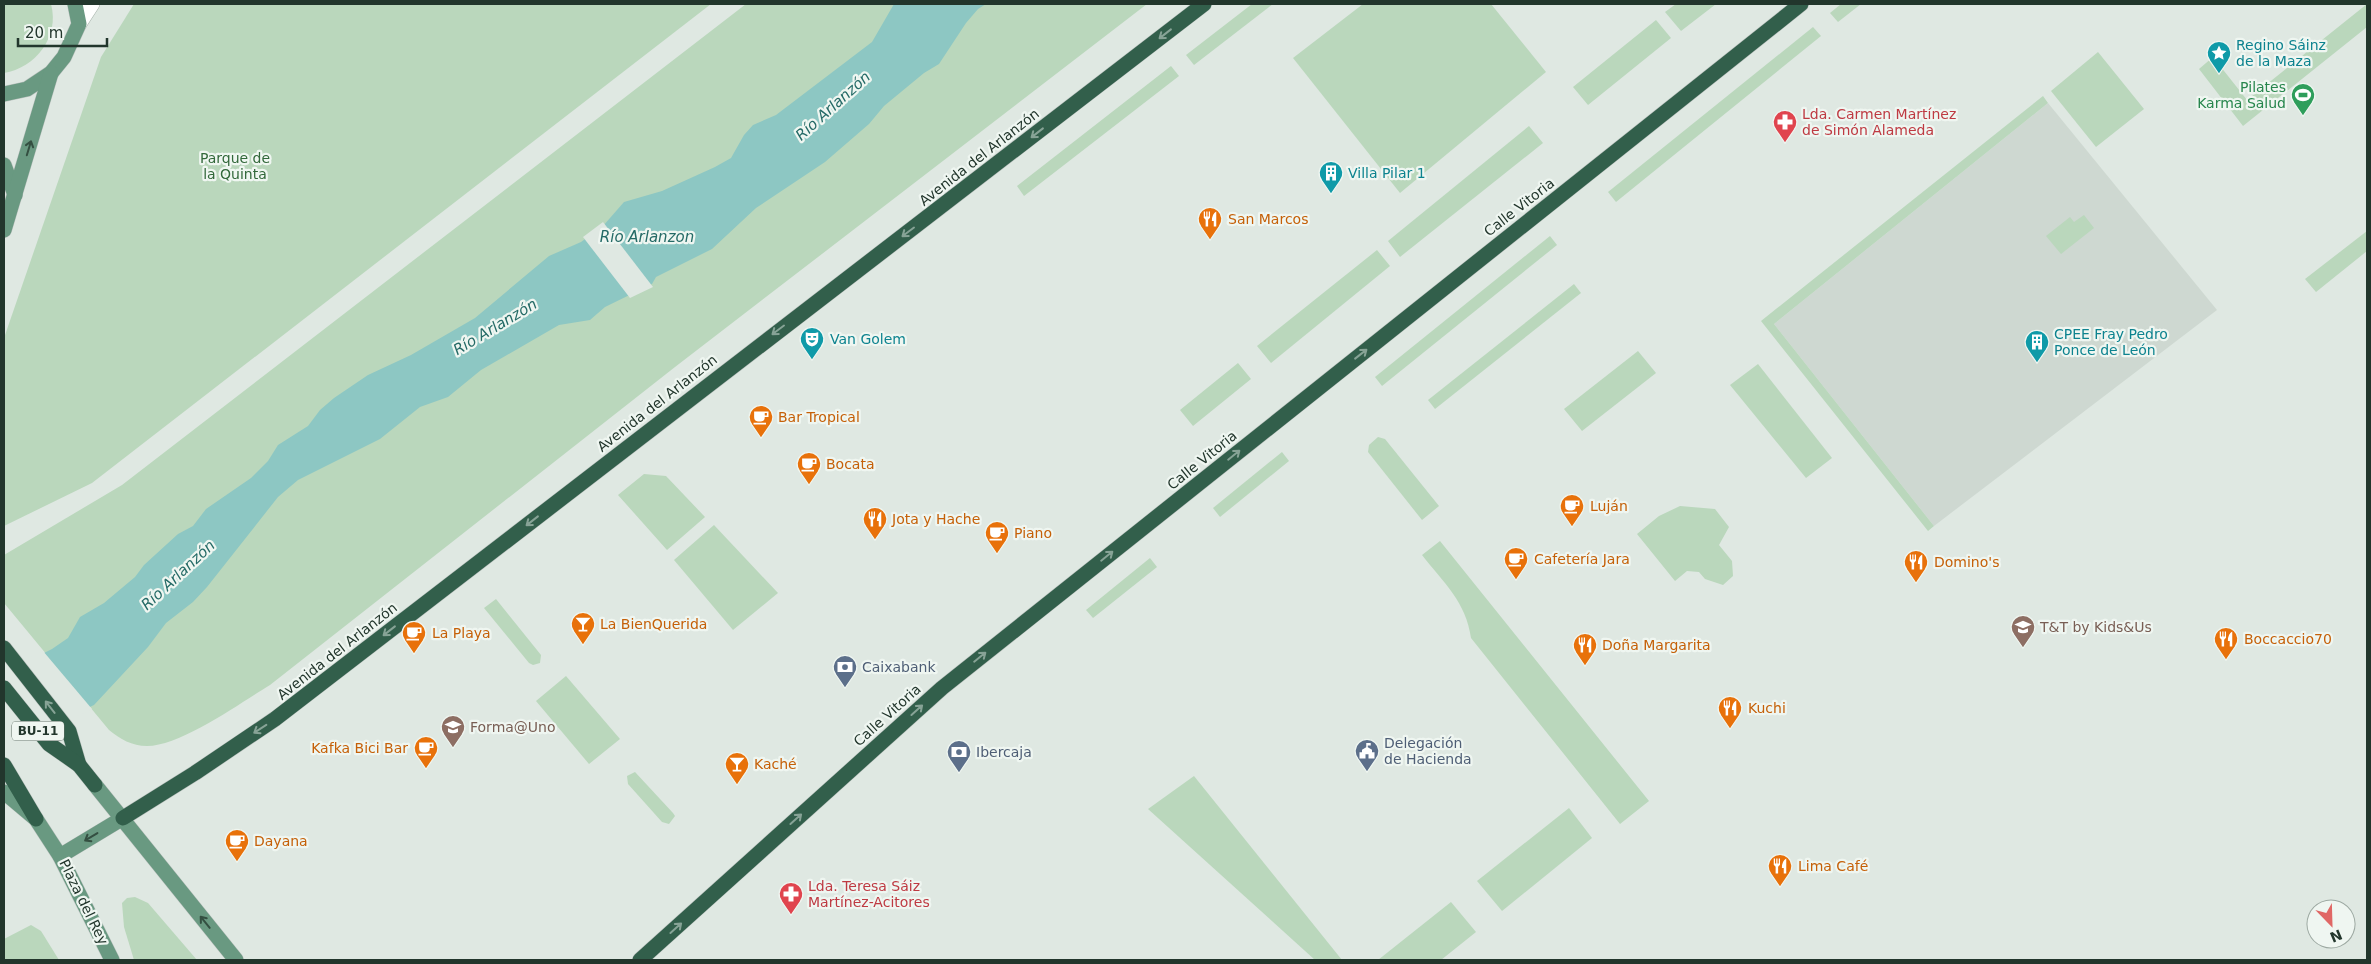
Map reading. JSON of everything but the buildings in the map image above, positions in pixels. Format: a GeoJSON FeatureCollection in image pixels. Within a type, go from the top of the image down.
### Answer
{"type":"FeatureCollection","features":[{"type":"Feature","properties":{"kind":"highway","name":"Avenida del Arlanzón"},"geometry":{"type":"LineString","coordinates":[[123,818],[275,720],[710,382],[1204,4]]}},
{"type":"Feature","properties":{"kind":"highway","name":"Calle Vitoria"},"geometry":{"type":"LineString","coordinates":[[640,960],[942,688],[1801,4]]}},
{"type":"Feature","properties":{"kind":"highway"},"geometry":{"type":"LineString","coordinates":[[4,648],[69,731],[79,765]]}},
{"type":"Feature","properties":{"kind":"highway","name":"BU-11"},"geometry":{"type":"LineString","coordinates":[[4,688],[49,744],[79,765],[95,785]]}},
{"type":"Feature","properties":{"kind":"highway"},"geometry":{"type":"LineString","coordinates":[[4,765],[36,819]]}},
{"type":"Feature","properties":{"kind":"main road"},"geometry":{"type":"LineString","coordinates":[[4,230],[52,73],[64,57],[79,24],[75,4]]}},
{"type":"Feature","properties":{"kind":"main road"},"geometry":{"type":"LineString","coordinates":[[4,94],[27,89],[52,73]]}},
{"type":"Feature","properties":{"kind":"main road"},"geometry":{"type":"LineString","coordinates":[[4,165],[14,195]]}},
{"type":"Feature","properties":{"kind":"main road"},"geometry":{"type":"LineString","coordinates":[[95,785],[236,960]]}},
{"type":"Feature","properties":{"kind":"main road"},"geometry":{"type":"LineString","coordinates":[[4,792],[36,819],[60,856]]}},
{"type":"Feature","properties":{"kind":"main road","name":"Plaza del Rey"},"geometry":{"type":"LineString","coordinates":[[112,960],[60,856],[123,818]]}},
{"type":"Feature","properties":{"kind":"street"},"geometry":{"type":"LineString","coordinates":[[79,24],[92,4]]}},
{"type":"Feature","properties":{"kind":"shaded area"},"geometry":{"type":"Polygon","coordinates":[[[2048,103],[2217,310],[1934,526],[1774,324],[2048,103]]]}},
{"type":"Feature","properties":{"kind":"green space"},"geometry":{"type":"Polygon","coordinates":[[[4,4],[51,4],[53,16],[52,28],[48,39],[35,58],[26,65],[4,73],[4,4]]]}},
{"type":"Feature","properties":{"kind":"green space","name":"Parque de la Quinta"},"geometry":{"type":"Polygon","coordinates":[[[134,4],[711,4],[92,483],[4,526],[4,338],[101,57],[134,4]]]}},
{"type":"Feature","properties":{"kind":"green space"},"geometry":{"type":"Polygon","coordinates":[[[746,4],[1147,4],[675,367],[270,685],[210,722],[176,739],[161,744],[136,745],[122,739],[109,730],[4,603],[4,555],[122,485],[746,4]]]}},
{"type":"Feature","properties":{"kind":"green space"},"geometry":{"type":"Polygon","coordinates":[[[1252,4],[1273,4],[1194,65],[1186,55],[1252,4]]]}},
{"type":"Feature","properties":{"kind":"green space"},"geometry":{"type":"Polygon","coordinates":[[[1363,4],[1491,4],[1546,72],[1400,193],[1293,58],[1363,4]]]}},
{"type":"Feature","properties":{"kind":"green space"},"geometry":{"type":"Polygon","coordinates":[[[1676,4],[1716,4],[1681,31],[1665,12],[1676,4]]]}},
{"type":"Feature","properties":{"kind":"green space"},"geometry":{"type":"Polygon","coordinates":[[[1841,4],[1861,4],[1838,22],[1830,13],[1841,4]]]}},
{"type":"Feature","properties":{"kind":"green space"},"geometry":{"type":"Polygon","coordinates":[[[2367,4],[2367,27],[2243,126],[2199,69],[2213,57],[2247,100],[2367,4]]]}},
{"type":"Feature","properties":{"kind":"green space"},"geometry":{"type":"Polygon","coordinates":[[[1656,20],[1671,38],[1588,105],[1573,87],[1656,20]]]}},
{"type":"Feature","properties":{"kind":"green space"},"geometry":{"type":"Polygon","coordinates":[[[1813,27],[1821,36],[1616,202],[1608,192],[1813,27]]]}},
{"type":"Feature","properties":{"kind":"green space"},"geometry":{"type":"Polygon","coordinates":[[[2098,52],[2144,109],[2096,147],[2051,91],[2098,52]]]}},
{"type":"Feature","properties":{"kind":"green space"},"geometry":{"type":"Polygon","coordinates":[[[1171,66],[1179,76],[1024,196],[1017,186],[1171,66]]]}},
{"type":"Feature","properties":{"kind":"green space"},"geometry":{"type":"Polygon","coordinates":[[[2043,96],[2048,103],[1774,324],[1934,526],[1928,531],[1761,321],[2043,96]]]}},
{"type":"Feature","properties":{"kind":"green space"},"geometry":{"type":"Polygon","coordinates":[[[1529,126],[1543,143],[1400,257],[1388,241],[1529,126]]]}},
{"type":"Feature","properties":{"kind":"green space"},"geometry":{"type":"Polygon","coordinates":[[[2084,215],[2094,228],[2061,254],[2046,236],[2070,217],[2074,222],[2084,215]]]}},
{"type":"Feature","properties":{"kind":"green space"},"geometry":{"type":"Polygon","coordinates":[[[2367,231],[2367,251],[2316,292],[2305,279],[2367,231]]]}},
{"type":"Feature","properties":{"kind":"green space"},"geometry":{"type":"Polygon","coordinates":[[[1550,236],[1557,245],[1382,386],[1375,377],[1550,236]]]}},
{"type":"Feature","properties":{"kind":"green space"},"geometry":{"type":"Polygon","coordinates":[[[1377,250],[1390,266],[1271,363],[1257,346],[1377,250]]]}},
{"type":"Feature","properties":{"kind":"green space"},"geometry":{"type":"Polygon","coordinates":[[[1574,284],[1581,293],[1435,409],[1428,400],[1574,284]]]}},
{"type":"Feature","properties":{"kind":"green space"},"geometry":{"type":"Polygon","coordinates":[[[1638,351],[1656,373],[1582,431],[1564,409],[1638,351]]]}},
{"type":"Feature","properties":{"kind":"green space"},"geometry":{"type":"Polygon","coordinates":[[[1238,363],[1251,379],[1193,426],[1180,410],[1238,363]]]}},
{"type":"Feature","properties":{"kind":"green space"},"geometry":{"type":"Polygon","coordinates":[[[1758,364],[1832,458],[1806,478],[1730,385],[1758,364]]]}},
{"type":"Feature","properties":{"kind":"green space"},"geometry":{"type":"Polygon","coordinates":[[[1378,437],[1385,439],[1439,506],[1422,520],[1368,452],[1369,445],[1378,437]]]}},
{"type":"Feature","properties":{"kind":"green space"},"geometry":{"type":"Polygon","coordinates":[[[1282,452],[1289,461],[1220,517],[1213,508],[1282,452]]]}},
{"type":"Feature","properties":{"kind":"green space"},"geometry":{"type":"Polygon","coordinates":[[[644,474],[666,476],[705,517],[667,550],[618,495],[644,474]]]}},
{"type":"Feature","properties":{"kind":"green space"},"geometry":{"type":"Polygon","coordinates":[[[1680,506],[1715,509],[1729,527],[1719,545],[1732,561],[1733,576],[1723,585],[1705,579],[1699,572],[1687,571],[1675,581],[1637,534],[1659,516],[1680,506]]]}},
{"type":"Feature","properties":{"kind":"green space"},"geometry":{"type":"Polygon","coordinates":[[[714,525],[778,593],[733,630],[674,560],[714,525]]]}},
{"type":"Feature","properties":{"kind":"green space"},"geometry":{"type":"Polygon","coordinates":[[[1440,541],[1649,801],[1620,824],[1471,638],[1459,603],[1422,555],[1440,541]]]}},
{"type":"Feature","properties":{"kind":"green space"},"geometry":{"type":"Polygon","coordinates":[[[1150,558],[1157,567],[1093,618],[1086,610],[1150,558]]]}},
{"type":"Feature","properties":{"kind":"green space"},"geometry":{"type":"Polygon","coordinates":[[[496,599],[541,655],[540,663],[533,665],[529,663],[484,608],[496,599]]]}},
{"type":"Feature","properties":{"kind":"green space"},"geometry":{"type":"Polygon","coordinates":[[[566,676],[620,739],[589,764],[536,701],[566,676]]]}},
{"type":"Feature","properties":{"kind":"green space"},"geometry":{"type":"Polygon","coordinates":[[[635,772],[675,816],[669,824],[662,822],[628,784],[627,776],[635,772]]]}},
{"type":"Feature","properties":{"kind":"green space"},"geometry":{"type":"Polygon","coordinates":[[[1194,776],[1342,960],[1315,960],[1148,809],[1194,776]]]}},
{"type":"Feature","properties":{"kind":"green space"},"geometry":{"type":"Polygon","coordinates":[[[1569,808],[1592,838],[1502,911],[1477,881],[1569,808]]]}},
{"type":"Feature","properties":{"kind":"green space"},"geometry":{"type":"Polygon","coordinates":[[[135,897],[148,903],[197,960],[134,960],[124,927],[122,903],[127,898],[135,897]]]}},
{"type":"Feature","properties":{"kind":"green space"},"geometry":{"type":"Polygon","coordinates":[[[1451,902],[1476,932],[1441,960],[1378,960],[1451,902]]]}},
{"type":"Feature","properties":{"kind":"green space"},"geometry":{"type":"Polygon","coordinates":[[[31,925],[41,931],[59,960],[4,960],[4,939],[31,925]]]}},
{"type":"Feature","properties":{"kind":"water","name":"Río Arlanzon"},"geometry":{"type":"Polygon","coordinates":[[[894,4],[986,4],[978,9],[966,23],[939,64],[924,73],[884,106],[869,124],[825,162],[756,208],[712,249],[656,277],[652,284],[605,307],[590,320],[559,325],[481,370],[448,397],[420,407],[380,439],[298,480],[278,497],[207,587],[193,602],[166,623],[148,647],[94,705],[4,748],[4,673],[52,649],[68,638],[80,617],[104,603],[135,577],[144,565],[178,534],[193,526],[206,509],[251,478],[268,461],[278,445],[308,426],[320,410],[334,398],[368,375],[411,355],[475,318],[549,256],[581,242],[603,226],[624,202],[662,191],[731,158],[744,135],[753,125],[776,115],[872,42],[894,4]]]}},
{"type":"Feature","properties":{"kind":"pier"},"geometry":{"type":"Polygon","coordinates":[[[603,222],[653,287],[630,298],[583,237],[603,222]]]}},
{"type":"Feature","properties":{"kind":"pier"},"geometry":{"type":"Polygon","coordinates":[[[43,651],[92,709],[4,750],[4,670],[43,651]]]}},
{"type":"Feature","properties":{"kind":"place","name":"Regino Sáinz de la Maza"},"geometry":{"type":"Point","coordinates":[2219,74]}},
{"type":"Feature","properties":{"kind":"place","name":"Pilates Karma Salud"},"geometry":{"type":"Point","coordinates":[2303,116]}},
{"type":"Feature","properties":{"kind":"place","name":"Lda. Carmen Martínez de Simón Alameda"},"geometry":{"type":"Point","coordinates":[1785,143]}},
{"type":"Feature","properties":{"kind":"place","name":"Villa Pilar 1"},"geometry":{"type":"Point","coordinates":[1331,194]}},
{"type":"Feature","properties":{"kind":"place","name":"San Marcos"},"geometry":{"type":"Point","coordinates":[1210,240]}},
{"type":"Feature","properties":{"kind":"place","name":"Van Golem"},"geometry":{"type":"Point","coordinates":[812,360]}},
{"type":"Feature","properties":{"kind":"place","name":"CPEE Fray Pedro Ponce de León"},"geometry":{"type":"Point","coordinates":[2037,363]}},
{"type":"Feature","properties":{"kind":"place","name":"Bar Tropical"},"geometry":{"type":"Point","coordinates":[761,438]}},
{"type":"Feature","properties":{"kind":"place","name":"Bocata"},"geometry":{"type":"Point","coordinates":[809,485]}},
{"type":"Feature","properties":{"kind":"place","name":"Luján"},"geometry":{"type":"Point","coordinates":[1572,527]}},
{"type":"Feature","properties":{"kind":"place","name":"Jota y Hache"},"geometry":{"type":"Point","coordinates":[875,540]}},
{"type":"Feature","properties":{"kind":"place","name":"Piano"},"geometry":{"type":"Point","coordinates":[997,554]}},
{"type":"Feature","properties":{"kind":"place","name":"Cafetería Jara"},"geometry":{"type":"Point","coordinates":[1516,580]}},
{"type":"Feature","properties":{"kind":"place","name":"Domino's"},"geometry":{"type":"Point","coordinates":[1916,583]}},
{"type":"Feature","properties":{"kind":"place","name":"La BienQuerida"},"geometry":{"type":"Point","coordinates":[583,645]}},
{"type":"Feature","properties":{"kind":"place","name":"T&T by Kids&Us"},"geometry":{"type":"Point","coordinates":[2023,648]}},
{"type":"Feature","properties":{"kind":"place","name":"La Playa"},"geometry":{"type":"Point","coordinates":[414,654]}},
{"type":"Feature","properties":{"kind":"place","name":"Boccaccio70"},"geometry":{"type":"Point","coordinates":[2226,660]}},
{"type":"Feature","properties":{"kind":"place","name":"Doña Margarita"},"geometry":{"type":"Point","coordinates":[1585,666]}},
{"type":"Feature","properties":{"kind":"place","name":"Caixabank"},"geometry":{"type":"Point","coordinates":[845,688]}},
{"type":"Feature","properties":{"kind":"place","name":"Kuchi"},"geometry":{"type":"Point","coordinates":[1730,729]}},
{"type":"Feature","properties":{"kind":"place","name":"Forma@Uno"},"geometry":{"type":"Point","coordinates":[453,748]}},
{"type":"Feature","properties":{"kind":"place","name":"Kafka Bici Bar"},"geometry":{"type":"Point","coordinates":[426,769]}},
{"type":"Feature","properties":{"kind":"place","name":"Delegación de Hacienda"},"geometry":{"type":"Point","coordinates":[1367,772]}},
{"type":"Feature","properties":{"kind":"place","name":"Ibercaja"},"geometry":{"type":"Point","coordinates":[959,773]}},
{"type":"Feature","properties":{"kind":"place","name":"Kaché"},"geometry":{"type":"Point","coordinates":[737,785]}},
{"type":"Feature","properties":{"kind":"place","name":"Dayana"},"geometry":{"type":"Point","coordinates":[237,862]}},
{"type":"Feature","properties":{"kind":"place","name":"Lima Café"},"geometry":{"type":"Point","coordinates":[1780,887]}},
{"type":"Feature","properties":{"kind":"place","name":"Lda. Teresa Sáiz Martínez-Acitores"},"geometry":{"type":"Point","coordinates":[791,915]}},
{"type":"Feature","properties":{"kind":"water label","name":"Río Arlanzón"},"geometry":{"type":"Point","coordinates":[833,106]}},
{"type":"Feature","properties":{"kind":"water label","name":"Río Arlanzón"},"geometry":{"type":"Point","coordinates":[495,327]}},
{"type":"Feature","properties":{"kind":"water label","name":"Río Arlanzón"},"geometry":{"type":"Point","coordinates":[178,575]}}]}
